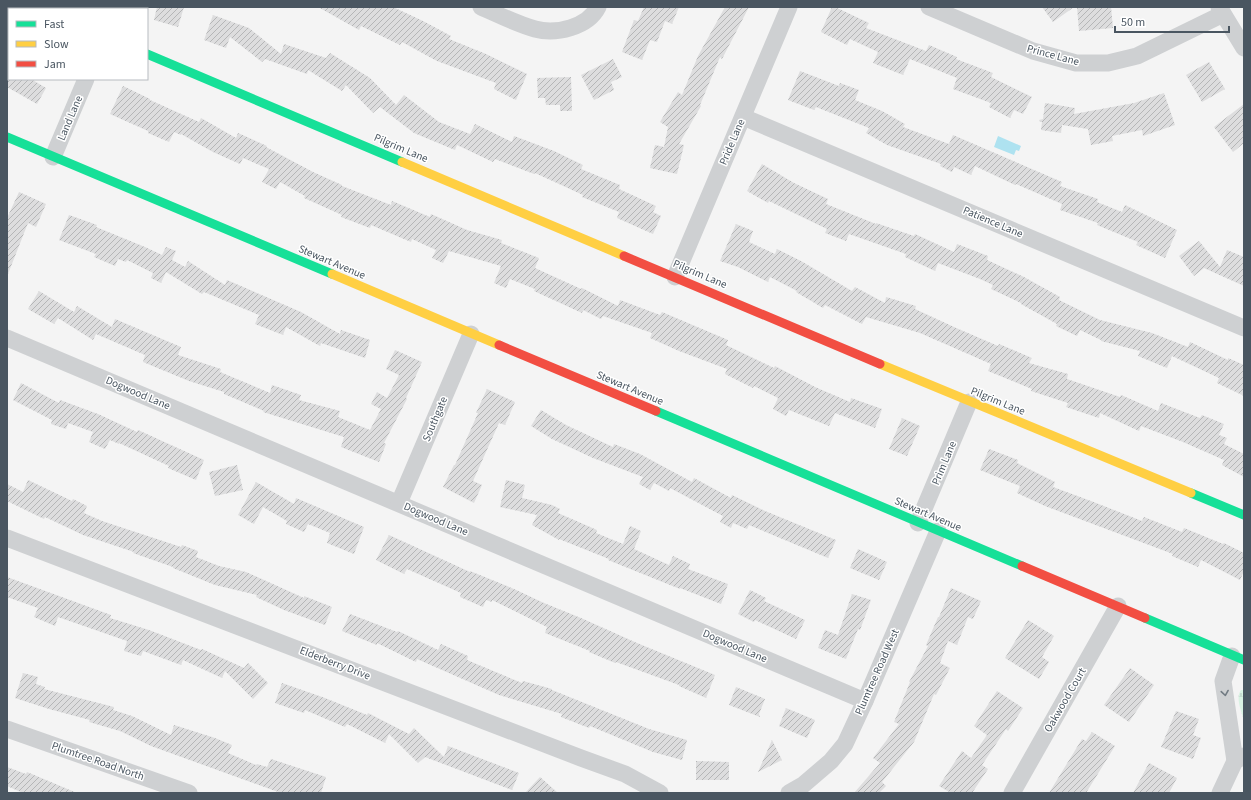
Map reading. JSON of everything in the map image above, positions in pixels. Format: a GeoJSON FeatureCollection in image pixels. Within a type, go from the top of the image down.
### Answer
{"type":"FeatureCollection","features":[{"type":"Feature","properties":{"kind":"street"},"geometry":{"type":"LineString","coordinates":[[481,7],[536,29],[550,31],[577,26],[594,14],[598,7]]}},
{"type":"Feature","properties":{"kind":"street","name":"Pride Lane"},"geometry":{"type":"LineString","coordinates":[[675,277],[789,7]]}},
{"type":"Feature","properties":{"kind":"street","name":"Prince Lane"},"geometry":{"type":"LineString","coordinates":[[929,7],[1033,51],[1076,63],[1108,63],[1137,56],[1221,10]]}},
{"type":"Feature","properties":{"kind":"street"},"geometry":{"type":"LineString","coordinates":[[1221,10],[1244,48]]}},
{"type":"Feature","properties":{"kind":"street","name":"Pilgrim Lane"},"geometry":{"type":"LineString","coordinates":[[148,54],[969,402],[1244,515]]}},
{"type":"Feature","properties":{"kind":"street","name":"Land Lane"},"geometry":{"type":"LineString","coordinates":[[53,158],[86,80]]}},
{"type":"Feature","properties":{"kind":"street","name":"Patience Lane"},"geometry":{"type":"LineString","coordinates":[[743,117],[1244,328]]}},
{"type":"Feature","properties":{"kind":"street","name":"Stewart Avenue"},"geometry":{"type":"LineString","coordinates":[[7,137],[53,158],[938,532],[1118,606],[1238,658]]}},
{"type":"Feature","properties":{"kind":"street","name":"Southgate"},"geometry":{"type":"LineString","coordinates":[[399,503],[471,334]]}},
{"type":"Feature","properties":{"kind":"street","name":"Dogwood Lane"},"geometry":{"type":"LineString","coordinates":[[7,338],[865,701]]}},
{"type":"Feature","properties":{"kind":"street","name":"Prim Lane"},"geometry":{"type":"LineString","coordinates":[[918,523],[969,402]]}},
{"type":"Feature","properties":{"kind":"street","name":"Plumtree Road West"},"geometry":{"type":"LineString","coordinates":[[790,793],[803,786],[831,762],[845,744],[938,532]]}},
{"type":"Feature","properties":{"kind":"street","name":"Elderberry Drive"},"geometry":{"type":"LineString","coordinates":[[7,538],[625,774],[660,793]]}},
{"type":"Feature","properties":{"kind":"street","name":"Oakwood Court"},"geometry":{"type":"LineString","coordinates":[[1012,793],[1118,606]]}},
{"type":"Feature","properties":{"kind":"street"},"geometry":{"type":"LineString","coordinates":[[1220,793],[1240,759],[1223,681],[1238,658]]}},
{"type":"Feature","properties":{"kind":"street","name":"Plumtree Road North"},"geometry":{"type":"LineString","coordinates":[[7,729],[189,793]]}},
{"type":"Feature","properties":{"kind":"shaded area"},"geometry":{"type":"Polygon","coordinates":[[[7,7],[21,7],[8,8],[7,42],[7,7]]]}},
{"type":"Feature","properties":{"kind":"green space"},"geometry":{"type":"Polygon","coordinates":[[[1241,690],[1244,690],[1244,721],[1239,701],[1239,693],[1241,690]]]}},
{"type":"Feature","properties":{"kind":"water"},"geometry":{"type":"Polygon","coordinates":[[[998,136],[1021,146],[1019,151],[1016,150],[1014,155],[994,147],[998,136]]]}},
{"type":"Feature","properties":{"kind":"building"},"geometry":{"type":"Polygon","coordinates":[[[157,7],[184,7],[178,27],[154,20],[157,7]]]}},
{"type":"Feature","properties":{"kind":"building"},"geometry":{"type":"Polygon","coordinates":[[[318,7],[393,7],[451,36],[449,39],[486,54],[527,74],[516,100],[494,89],[496,83],[437,61],[402,42],[400,45],[361,26],[359,30],[318,7]]]}},
{"type":"Feature","properties":{"kind":"building"},"geometry":{"type":"Polygon","coordinates":[[[644,7],[679,7],[672,24],[665,21],[657,42],[650,40],[642,60],[622,52],[634,20],[638,21],[644,7]]]}},
{"type":"Feature","properties":{"kind":"building"},"geometry":{"type":"Polygon","coordinates":[[[725,7],[749,7],[722,59],[720,57],[700,105],[701,106],[679,144],[684,145],[677,174],[650,168],[655,145],[664,147],[668,127],[660,122],[678,92],[682,95],[698,56],[725,7]]]}},
{"type":"Feature","properties":{"kind":"building"},"geometry":{"type":"Polygon","coordinates":[[[832,7],[869,23],[866,28],[926,51],[929,45],[957,57],[956,59],[993,73],[991,77],[1032,97],[1023,114],[1014,110],[1010,118],[989,107],[991,103],[953,89],[957,78],[910,59],[903,75],[873,63],[878,52],[850,39],[847,45],[821,32],[832,7]]]}},
{"type":"Feature","properties":{"kind":"building"},"geometry":{"type":"Polygon","coordinates":[[[1042,7],[1074,7],[1053,22],[1042,7]]]}},
{"type":"Feature","properties":{"kind":"building"},"geometry":{"type":"Polygon","coordinates":[[[1077,7],[1111,7],[1113,28],[1079,31],[1077,7]]]}},
{"type":"Feature","properties":{"kind":"building"},"geometry":{"type":"Polygon","coordinates":[[[213,15],[249,28],[281,54],[284,44],[326,58],[330,53],[370,78],[396,105],[404,95],[439,122],[470,134],[475,124],[512,142],[514,136],[554,151],[583,165],[581,169],[620,185],[619,189],[656,206],[653,212],[661,216],[653,234],[617,218],[619,212],[582,197],[583,195],[535,173],[534,174],[495,159],[493,162],[457,145],[455,150],[414,133],[380,107],[373,113],[346,85],[342,91],[308,70],[307,74],[265,59],[262,62],[230,37],[226,48],[204,40],[213,15]]]}},
{"type":"Feature","properties":{"kind":"building"},"geometry":{"type":"Polygon","coordinates":[[[613,59],[622,77],[611,82],[614,90],[594,100],[581,75],[613,59]]]}},
{"type":"Feature","properties":{"kind":"building"},"geometry":{"type":"Polygon","coordinates":[[[1209,62],[1225,89],[1202,102],[1186,75],[1209,62]]]}},
{"type":"Feature","properties":{"kind":"building"},"geometry":{"type":"Polygon","coordinates":[[[800,71],[839,86],[840,83],[859,90],[855,100],[882,111],[905,124],[903,127],[949,144],[953,135],[1062,182],[1060,186],[1098,199],[1097,202],[1122,212],[1125,205],[1177,230],[1165,258],[1136,245],[1138,242],[1097,225],[1098,223],[1060,210],[1062,204],[1016,184],[1015,185],[975,166],[971,175],[954,167],[952,172],[940,166],[941,164],[887,145],[866,133],[869,128],[816,107],[814,110],[788,100],[800,71]]]}},
{"type":"Feature","properties":{"kind":"building"},"geometry":{"type":"Polygon","coordinates":[[[571,77],[572,111],[560,111],[560,105],[546,105],[545,98],[538,98],[537,78],[571,77]]]}},
{"type":"Feature","properties":{"kind":"building"},"geometry":{"type":"Polygon","coordinates":[[[8,79],[33,80],[46,88],[37,104],[7,87],[8,79]]]}},
{"type":"Feature","properties":{"kind":"building"},"geometry":{"type":"Polygon","coordinates":[[[123,86],[199,122],[201,118],[236,138],[238,133],[267,146],[266,147],[342,186],[391,205],[392,201],[430,217],[431,214],[467,230],[502,240],[501,243],[539,258],[535,268],[581,289],[582,288],[618,306],[620,300],[660,315],[662,312],[728,340],[726,345],[774,368],[775,366],[815,387],[850,402],[851,398],[882,409],[875,428],[835,413],[829,426],[789,410],[786,416],[773,409],[778,398],[754,386],[753,388],[725,374],[727,369],[679,351],[650,338],[652,333],[603,316],[601,319],[583,310],[582,313],[534,291],[535,289],[510,279],[506,288],[494,283],[501,266],[449,251],[443,263],[432,258],[436,250],[412,239],[411,242],[371,225],[370,228],[341,217],[342,215],[304,198],[305,196],[280,182],[276,189],[262,182],[269,169],[243,158],[240,164],[213,152],[181,134],[174,132],[169,142],[148,133],[148,131],[110,114],[123,86]]]}},
{"type":"Feature","properties":{"kind":"building"},"geometry":{"type":"Polygon","coordinates":[[[1164,93],[1175,125],[1143,136],[1142,130],[1112,136],[1113,141],[1091,145],[1088,129],[1062,125],[1061,133],[1041,130],[1042,122],[1039,120],[1043,119],[1045,103],[1075,108],[1074,114],[1134,103],[1164,93]]]}},
{"type":"Feature","properties":{"kind":"building"},"geometry":{"type":"Polygon","coordinates":[[[1244,104],[1244,143],[1233,152],[1214,127],[1244,104]]]}},
{"type":"Feature","properties":{"kind":"building"},"geometry":{"type":"Polygon","coordinates":[[[762,164],[794,183],[828,199],[826,204],[876,224],[914,236],[915,234],[954,252],[957,244],[988,256],[987,260],[1024,277],[1060,297],[1059,300],[1100,320],[1152,333],[1188,347],[1190,342],[1228,360],[1228,358],[1244,365],[1244,396],[1217,383],[1219,378],[1172,356],[1167,368],[1138,356],[1140,351],[1101,341],[1080,330],[1077,336],[1056,326],[1057,324],[1021,303],[991,289],[993,285],[980,279],[938,263],[935,271],[905,257],[906,254],[849,234],[846,241],[825,233],[827,229],[769,201],[768,203],[747,191],[762,164]]]}},
{"type":"Feature","properties":{"kind":"building"},"geometry":{"type":"Polygon","coordinates":[[[19,192],[46,204],[36,227],[28,223],[8,274],[7,218],[19,192]]]}},
{"type":"Feature","properties":{"kind":"building"},"geometry":{"type":"Polygon","coordinates":[[[69,215],[97,225],[96,227],[162,255],[166,247],[176,251],[172,260],[185,267],[188,261],[225,285],[227,280],[301,312],[340,334],[341,330],[370,340],[365,358],[321,343],[320,346],[286,327],[283,335],[255,324],[259,315],[204,292],[202,294],[166,272],[161,283],[151,278],[153,273],[127,260],[126,262],[118,259],[115,266],[94,257],[96,254],[59,240],[69,215]]]}},
{"type":"Feature","properties":{"kind":"building"},"geometry":{"type":"Polygon","coordinates":[[[736,224],[753,231],[749,242],[775,254],[777,249],[801,261],[852,291],[855,287],[885,303],[886,297],[916,306],[915,309],[954,327],[998,346],[999,344],[1032,358],[1029,363],[1068,374],[1067,379],[1120,397],[1121,395],[1158,411],[1161,403],[1200,418],[1202,415],[1224,424],[1219,435],[1227,438],[1224,444],[1244,454],[1244,477],[1222,465],[1224,460],[1183,442],[1141,426],[1139,431],[1100,413],[1099,418],[1066,407],[1068,403],[1031,391],[1032,389],[988,371],[991,364],[920,333],[866,317],[862,324],[825,305],[823,308],[796,292],[797,291],[770,277],[768,282],[738,267],[720,261],[736,224]]]}},
{"type":"Feature","properties":{"kind":"building"},"geometry":{"type":"Polygon","coordinates":[[[1199,241],[1220,267],[1227,250],[1244,257],[1244,286],[1204,268],[1194,276],[1179,256],[1199,241]]]}},
{"type":"Feature","properties":{"kind":"building"},"geometry":{"type":"Polygon","coordinates":[[[39,291],[74,312],[77,306],[112,327],[115,319],[181,347],[178,355],[221,369],[220,372],[270,393],[272,385],[301,395],[299,400],[340,411],[338,417],[370,430],[381,409],[371,404],[377,392],[387,398],[399,375],[386,369],[395,350],[422,362],[406,398],[407,399],[384,443],[386,444],[379,462],[341,447],[344,437],[263,412],[264,411],[224,394],[224,392],[189,381],[143,362],[145,355],[96,334],[93,340],[58,318],[54,324],[28,309],[39,291]]]}},
{"type":"Feature","properties":{"kind":"building"},"geometry":{"type":"Polygon","coordinates":[[[21,383],[59,403],[60,400],[98,414],[137,432],[138,430],[204,460],[196,480],[168,468],[169,466],[119,443],[110,440],[105,449],[89,442],[93,432],[68,423],[66,429],[51,424],[52,420],[13,400],[21,383]]]}},
{"type":"Feature","properties":{"kind":"building"},"geometry":{"type":"Polygon","coordinates":[[[487,389],[515,402],[505,425],[499,423],[473,481],[482,485],[474,503],[443,487],[455,465],[487,389]]]}},
{"type":"Feature","properties":{"kind":"building"},"geometry":{"type":"Polygon","coordinates":[[[541,410],[566,425],[613,447],[614,444],[640,454],[692,482],[694,478],[731,498],[732,495],[765,511],[836,540],[828,558],[749,525],[747,529],[733,523],[731,528],[720,522],[723,516],[670,488],[669,491],[654,483],[650,490],[639,484],[643,477],[593,458],[552,439],[531,426],[541,410]]]}},
{"type":"Feature","properties":{"kind":"building"},"geometry":{"type":"Polygon","coordinates":[[[902,418],[920,426],[907,456],[889,449],[902,418]]]}},
{"type":"Feature","properties":{"kind":"building"},"geometry":{"type":"Polygon","coordinates":[[[989,449],[1018,460],[1017,463],[1055,482],[1053,487],[1142,521],[1144,517],[1182,532],[1184,528],[1223,544],[1224,543],[1244,553],[1244,571],[1240,580],[1201,560],[1198,567],[1172,556],[1173,554],[1045,506],[1017,493],[1020,486],[980,470],[989,449]]]}},
{"type":"Feature","properties":{"kind":"building"},"geometry":{"type":"Polygon","coordinates":[[[237,465],[243,490],[215,496],[209,472],[237,465]]]}},
{"type":"Feature","properties":{"kind":"building"},"geometry":{"type":"Polygon","coordinates":[[[28,480],[72,501],[73,499],[87,506],[84,513],[102,521],[181,547],[182,545],[198,551],[196,557],[219,566],[246,572],[304,598],[304,596],[332,607],[325,625],[284,610],[256,597],[257,595],[215,585],[173,567],[133,553],[134,552],[83,535],[45,517],[44,519],[7,501],[7,484],[23,492],[28,480]]]}},
{"type":"Feature","properties":{"kind":"building"},"geometry":{"type":"Polygon","coordinates":[[[506,480],[525,485],[522,498],[552,505],[560,509],[558,513],[597,530],[596,533],[623,544],[630,526],[641,531],[634,549],[669,565],[673,556],[690,564],[688,569],[728,584],[721,604],[559,540],[532,525],[537,515],[500,507],[506,480]]]}},
{"type":"Feature","properties":{"kind":"building"},"geometry":{"type":"Polygon","coordinates":[[[256,482],[294,504],[296,498],[364,527],[354,554],[327,543],[330,533],[308,524],[304,532],[286,524],[287,521],[263,507],[254,524],[238,515],[256,482]]]}},
{"type":"Feature","properties":{"kind":"building"},"geometry":{"type":"Polygon","coordinates":[[[389,535],[470,572],[514,589],[637,643],[715,675],[706,698],[679,685],[616,662],[615,663],[545,633],[547,627],[492,600],[492,602],[486,600],[483,607],[460,597],[461,593],[407,569],[404,574],[376,560],[389,535]]]}},
{"type":"Feature","properties":{"kind":"building"},"geometry":{"type":"Polygon","coordinates":[[[858,549],[887,562],[879,580],[850,568],[858,549]]]}},
{"type":"Feature","properties":{"kind":"building"},"geometry":{"type":"Polygon","coordinates":[[[7,577],[111,615],[110,618],[149,630],[201,650],[202,649],[244,668],[248,663],[268,683],[253,699],[225,671],[222,678],[183,660],[181,665],[143,651],[141,656],[124,651],[127,641],[58,617],[55,626],[34,617],[38,608],[7,597],[7,577]]]}},
{"type":"Feature","properties":{"kind":"building"},"geometry":{"type":"Polygon","coordinates":[[[951,588],[981,601],[973,619],[968,617],[957,645],[948,641],[940,663],[950,668],[936,695],[934,694],[914,742],[882,782],[886,786],[879,793],[854,793],[880,763],[873,758],[899,724],[894,722],[909,682],[928,646],[926,645],[951,588]]]}},
{"type":"Feature","properties":{"kind":"building"},"geometry":{"type":"Polygon","coordinates":[[[750,590],[766,598],[764,601],[805,620],[796,639],[755,620],[754,622],[738,614],[750,590]]]}},
{"type":"Feature","properties":{"kind":"building"},"geometry":{"type":"Polygon","coordinates":[[[852,594],[871,600],[860,630],[858,629],[846,659],[818,648],[825,630],[838,635],[852,594]]]}},
{"type":"Feature","properties":{"kind":"building"},"geometry":{"type":"Polygon","coordinates":[[[350,614],[397,632],[398,631],[438,650],[441,644],[468,656],[467,660],[522,683],[523,681],[552,689],[649,729],[687,740],[682,760],[653,752],[590,726],[589,728],[561,717],[562,714],[499,695],[417,659],[416,662],[377,643],[377,645],[342,631],[350,614]]]}},
{"type":"Feature","properties":{"kind":"building"},"geometry":{"type":"Polygon","coordinates":[[[1028,620],[1054,636],[1042,657],[1049,662],[1039,679],[1005,658],[1028,620]]]}},
{"type":"Feature","properties":{"kind":"building"},"geometry":{"type":"Polygon","coordinates":[[[1130,668],[1154,685],[1129,722],[1104,705],[1130,668]]]}},
{"type":"Feature","properties":{"kind":"building"},"geometry":{"type":"Polygon","coordinates":[[[23,673],[38,677],[36,684],[45,687],[44,689],[114,707],[113,710],[132,716],[171,735],[174,725],[215,738],[232,745],[228,753],[256,765],[267,767],[271,759],[326,777],[321,793],[281,793],[151,746],[120,731],[89,722],[90,720],[15,698],[23,673]]]}},
{"type":"Feature","properties":{"kind":"building"},"geometry":{"type":"Polygon","coordinates":[[[282,683],[367,715],[368,713],[409,734],[414,728],[444,757],[448,746],[519,773],[512,790],[425,757],[418,763],[389,734],[385,743],[347,724],[345,727],[305,710],[304,713],[275,703],[282,683]]]}},
{"type":"Feature","properties":{"kind":"building"},"geometry":{"type":"Polygon","coordinates":[[[736,687],[765,699],[759,714],[760,717],[729,705],[736,687]]]}},
{"type":"Feature","properties":{"kind":"building"},"geometry":{"type":"Polygon","coordinates":[[[997,691],[1023,708],[1008,731],[1006,729],[982,765],[988,769],[972,793],[951,793],[939,786],[962,751],[971,758],[987,735],[974,726],[997,691]]]}},
{"type":"Feature","properties":{"kind":"building"},"geometry":{"type":"Polygon","coordinates":[[[786,708],[815,720],[807,738],[779,726],[786,708]]]}},
{"type":"Feature","properties":{"kind":"building"},"geometry":{"type":"Polygon","coordinates":[[[1176,711],[1199,719],[1193,735],[1201,738],[1193,759],[1161,747],[1176,711]]]}},
{"type":"Feature","properties":{"kind":"building"},"geometry":{"type":"Polygon","coordinates":[[[1092,732],[1115,746],[1086,793],[1049,793],[1082,739],[1086,741],[1092,732]]]}},
{"type":"Feature","properties":{"kind":"building"},"geometry":{"type":"Polygon","coordinates":[[[772,740],[782,760],[758,772],[772,740]]]}},
{"type":"Feature","properties":{"kind":"building"},"geometry":{"type":"Polygon","coordinates":[[[696,761],[729,762],[729,780],[696,780],[696,761]]]}},
{"type":"Feature","properties":{"kind":"building"},"geometry":{"type":"Polygon","coordinates":[[[1149,763],[1177,778],[1169,793],[1133,793],[1149,763]]]}},
{"type":"Feature","properties":{"kind":"building"},"geometry":{"type":"Polygon","coordinates":[[[7,767],[26,774],[27,772],[77,793],[23,793],[7,786],[7,767]]]}},
{"type":"Feature","properties":{"kind":"building"},"geometry":{"type":"Polygon","coordinates":[[[540,777],[558,793],[525,793],[540,777]]]}},
{"type":"Feature","properties":{"kind":"traffic: fast"},"geometry":{"type":"LineString","coordinates":[[148,54],[402,162]]}},
{"type":"Feature","properties":{"kind":"traffic: fast"},"geometry":{"type":"LineString","coordinates":[[7,137],[332,274]]}},
{"type":"Feature","properties":{"kind":"traffic: fast"},"geometry":{"type":"LineString","coordinates":[[656,411],[1022,566]]}},
{"type":"Feature","properties":{"kind":"traffic: fast"},"geometry":{"type":"LineString","coordinates":[[1191,493],[1244,515]]}},
{"type":"Feature","properties":{"kind":"traffic: fast"},"geometry":{"type":"LineString","coordinates":[[1145,618],[1244,660]]}},
{"type":"Feature","properties":{"kind":"traffic: slow"},"geometry":{"type":"LineString","coordinates":[[402,162],[624,256]]}},
{"type":"Feature","properties":{"kind":"traffic: slow"},"geometry":{"type":"LineString","coordinates":[[332,274],[499,345]]}},
{"type":"Feature","properties":{"kind":"traffic: slow"},"geometry":{"type":"LineString","coordinates":[[880,364],[1191,493]]}},
{"type":"Feature","properties":{"kind":"traffic: jam"},"geometry":{"type":"LineString","coordinates":[[624,256],[880,364]]}},
{"type":"Feature","properties":{"kind":"traffic: jam"},"geometry":{"type":"LineString","coordinates":[[499,345],[656,411]]}},
{"type":"Feature","properties":{"kind":"traffic: jam"},"geometry":{"type":"LineString","coordinates":[[1022,566],[1145,618]]}}]}
